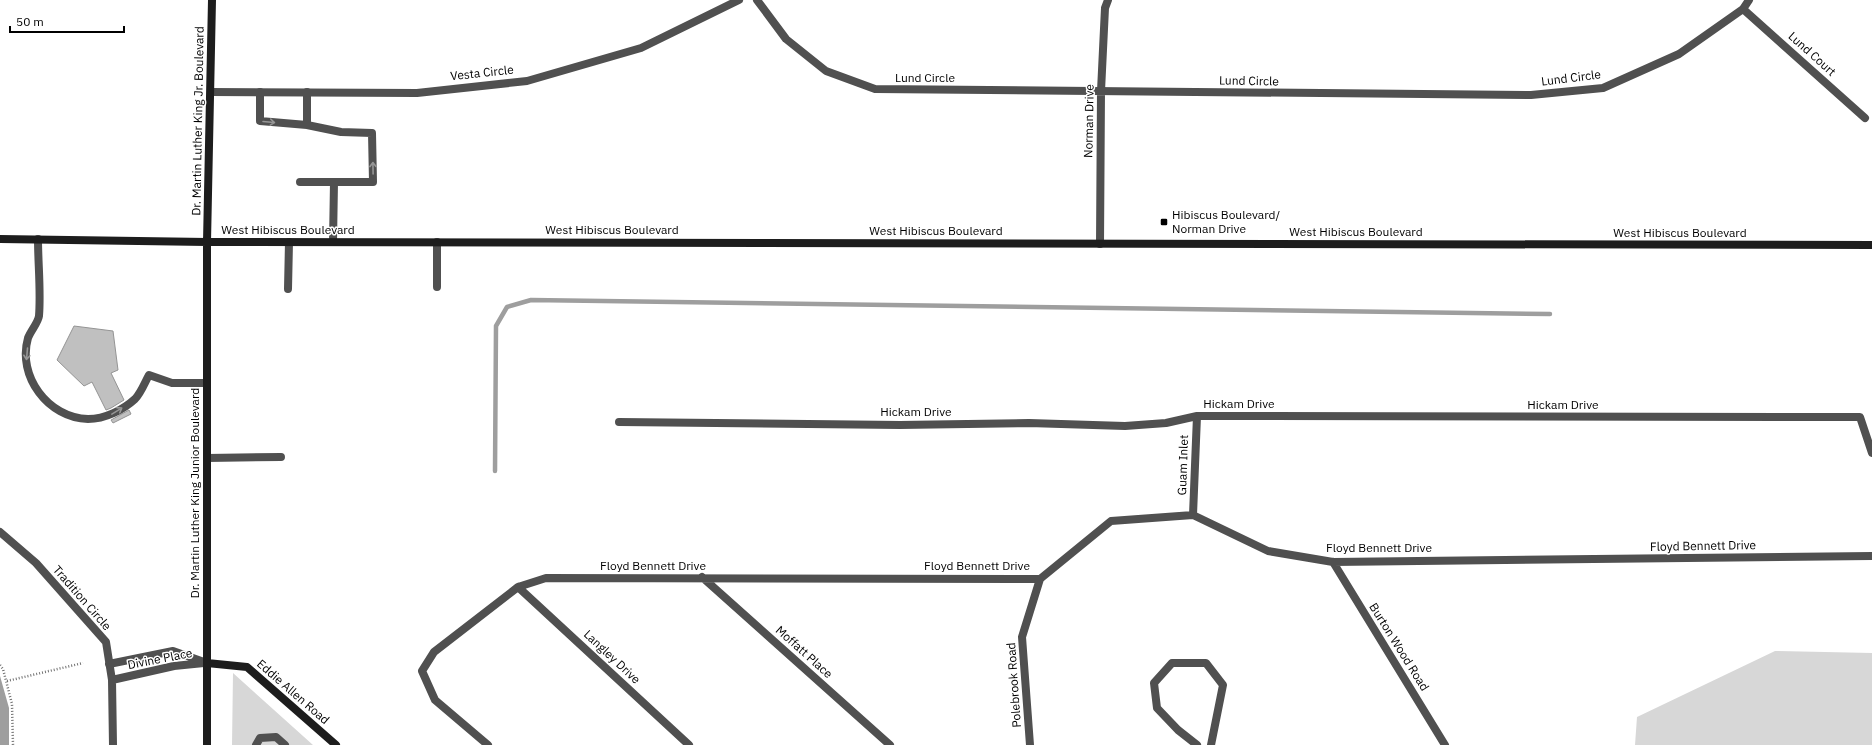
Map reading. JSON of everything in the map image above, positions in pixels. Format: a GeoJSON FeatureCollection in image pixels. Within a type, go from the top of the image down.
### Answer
{"type":"FeatureCollection","features":[{"type":"Feature","properties":{"kind":"street","name":"Dr. Martin Luther King Jr. Boulevard"},"geometry":{"type":"LineString","coordinates":[[207,242],[212,0]]}},
{"type":"Feature","properties":{"kind":"street","name":"Vesta Circle"},"geometry":{"type":"LineString","coordinates":[[211,92],[416,93],[527,81],[640,48],[739,0]]}},
{"type":"Feature","properties":{"kind":"street","name":"Lund Circle"},"geometry":{"type":"LineString","coordinates":[[757,0],[786,39],[826,72],[875,89],[1531,95],[1603,88],[1679,54],[1743,8],[1749,0]]}},
{"type":"Feature","properties":{"kind":"street","name":"Norman Drive"},"geometry":{"type":"LineString","coordinates":[[1100,244],[1101,91],[1105,8],[1108,0]]}},
{"type":"Feature","properties":{"kind":"street","name":"Lund Court"},"geometry":{"type":"LineString","coordinates":[[1743,8],[1864,118]]}},
{"type":"Feature","properties":{"kind":"street"},"geometry":{"type":"LineString","coordinates":[[260,92],[260,121],[307,125],[341,132],[372,133],[373,182],[300,182]]}},
{"type":"Feature","properties":{"kind":"street"},"geometry":{"type":"LineString","coordinates":[[307,92],[307,125]]}},
{"type":"Feature","properties":{"kind":"street"},"geometry":{"type":"LineString","coordinates":[[333,242],[334,182]]}},
{"type":"Feature","properties":{"kind":"street","name":"West Hibiscus Boulevard"},"geometry":{"type":"LineString","coordinates":[[0,239],[207,242],[1872,245]]}},
{"type":"Feature","properties":{"kind":"street"},"geometry":{"type":"LineString","coordinates":[[38,239],[39,318],[28,337],[26,360],[31,381],[44,400],[62,413],[88,418],[114,414],[136,398],[149,375],[172,383],[207,383]]}},
{"type":"Feature","properties":{"kind":"street","name":"Dr. Martin Luther King Junior Boulevard"},"geometry":{"type":"LineString","coordinates":[[207,242],[207,745]]}},
{"type":"Feature","properties":{"kind":"street"},"geometry":{"type":"LineString","coordinates":[[288,289],[289,242]]}},
{"type":"Feature","properties":{"kind":"street"},"geometry":{"type":"LineString","coordinates":[[437,242],[437,287]]}},
{"type":"Feature","properties":{"kind":"street","name":"Hickam Drive"},"geometry":{"type":"LineString","coordinates":[[618,422],[892,425],[1029,423],[1124,426],[1166,423],[1197,416],[1860,417],[1872,453]]}},
{"type":"Feature","properties":{"kind":"street","name":"Guam Inlet"},"geometry":{"type":"LineString","coordinates":[[1193,515],[1197,416]]}},
{"type":"Feature","properties":{"kind":"street"},"geometry":{"type":"LineString","coordinates":[[207,458],[281,457]]}},
{"type":"Feature","properties":{"kind":"street","name":"Floyd Bennett Drive"},"geometry":{"type":"LineString","coordinates":[[488,745],[435,700],[422,671],[434,652],[518,587],[546,578],[1040,578],[1111,521],[1193,515],[1268,551],[1332,562],[1872,556]]}},
{"type":"Feature","properties":{"kind":"street","name":"Tradition Circle"},"geometry":{"type":"LineString","coordinates":[[0,532],[36,563],[106,642],[112,680],[113,745]]}},
{"type":"Feature","properties":{"kind":"street","name":"Burton Wood Road"},"geometry":{"type":"LineString","coordinates":[[1332,562],[1445,745]]}},
{"type":"Feature","properties":{"kind":"street","name":"Moffatt Place"},"geometry":{"type":"LineString","coordinates":[[702,577],[890,745]]}},
{"type":"Feature","properties":{"kind":"street","name":"Polebrook Road"},"geometry":{"type":"LineString","coordinates":[[1030,745],[1022,637],[1040,578]]}},
{"type":"Feature","properties":{"kind":"street","name":"Langley Drive"},"geometry":{"type":"LineString","coordinates":[[518,587],[689,745]]}},
{"type":"Feature","properties":{"kind":"street","name":"Divine Place"},"geometry":{"type":"LineString","coordinates":[[109,664],[173,651],[207,663]]}},
{"type":"Feature","properties":{"kind":"street","name":"Divine Place"},"geometry":{"type":"LineString","coordinates":[[112,680],[174,666],[207,663]]}},
{"type":"Feature","properties":{"kind":"street","name":"Eddie Allen Road"},"geometry":{"type":"LineString","coordinates":[[207,663],[247,667],[336,745]]}},
{"type":"Feature","properties":{"kind":"street"},"geometry":{"type":"LineString","coordinates":[[1197,745],[1178,730],[1157,708],[1154,683],[1172,663],[1206,663],[1223,685],[1211,745]]}},
{"type":"Feature","properties":{"kind":"street"},"geometry":{"type":"LineString","coordinates":[[256,745],[260,738],[276,737],[285,745]]}},
{"type":"Feature","properties":{"kind":"path"},"geometry":{"type":"LineString","coordinates":[[6,681],[83,663]]}},
{"type":"Feature","properties":{"kind":"path"},"geometry":{"type":"LineString","coordinates":[[0,665],[3,669],[12,704],[13,745]]}},
{"type":"Feature","properties":{"kind":"shaded area"},"geometry":{"type":"Polygon","coordinates":[[[1775,651],[1872,653],[1872,745],[1635,745],[1637,717],[1775,651]]]}},
{"type":"Feature","properties":{"kind":"shaded area"},"geometry":{"type":"Polygon","coordinates":[[[233,673],[313,745],[232,745],[233,673]]]}},
{"type":"Feature","properties":{"kind":"shaded area"},"geometry":{"type":"Polygon","coordinates":[[[0,676],[9,708],[9,745],[0,745],[0,676]]]}},
{"type":"Feature","properties":{"kind":"building"},"geometry":{"type":"Polygon","coordinates":[[[74,326],[113,331],[118,370],[111,373],[124,400],[111,408],[106,410],[92,382],[84,386],[57,360],[74,326]]]}},
{"type":"Feature","properties":{"kind":"building"},"geometry":{"type":"Polygon","coordinates":[[[129,410],[131,414],[113,423],[111,420],[129,410]]]}},
{"type":"Feature","properties":{"kind":"waterway"},"geometry":{"type":"LineString","coordinates":[[495,471],[496,326],[507,307],[531,300],[1550,314]]}},
{"type":"Feature","properties":{"kind":"place","name":"Hibiscus Boulevard/ Norman Drive"},"geometry":{"type":"Point","coordinates":[1164,222]}}]}
